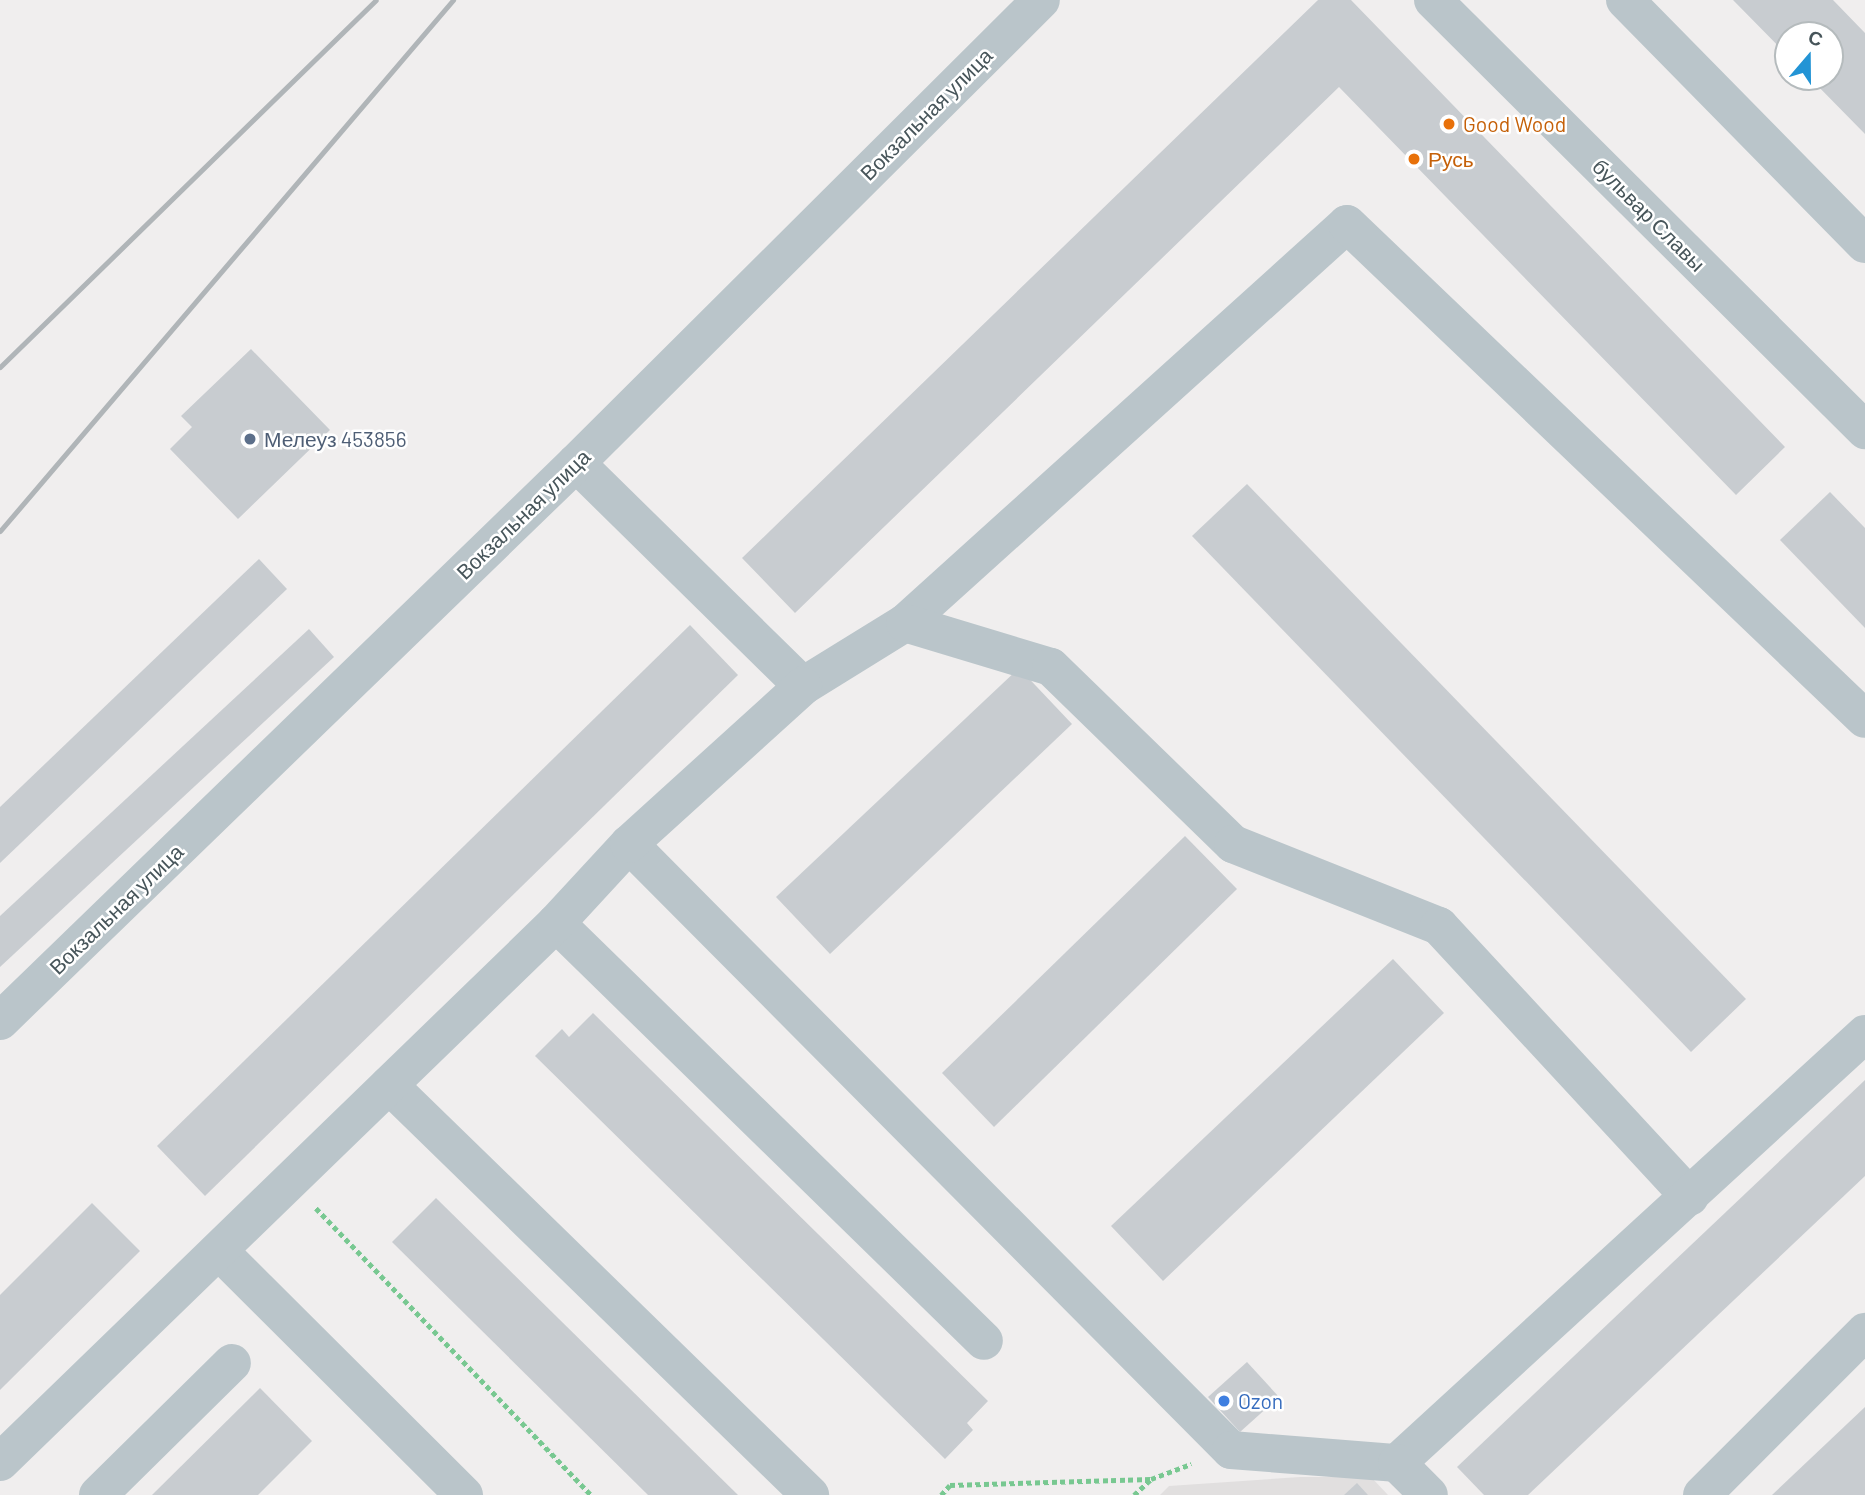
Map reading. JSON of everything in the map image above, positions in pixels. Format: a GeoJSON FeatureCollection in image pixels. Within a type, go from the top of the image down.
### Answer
{"type":"FeatureCollection","features":[{"type":"Feature","properties":{"kind":"street","name":"Вокзальная улица"},"geometry":{"type":"LineString","coordinates":[[0,1021],[576,463],[1041,0]]}},
{"type":"Feature","properties":{"kind":"street","name":"бульвар Славы"},"geometry":{"type":"LineString","coordinates":[[1433,0],[1865,430]]}},
{"type":"Feature","properties":{"kind":"street"},"geometry":{"type":"LineString","coordinates":[[1625,0],[1865,244]]}},
{"type":"Feature","properties":{"kind":"street"},"geometry":{"type":"LineString","coordinates":[[0,1462],[556,923],[629,844],[803,686],[905,623],[1347,224],[1865,719]]}},
{"type":"Feature","properties":{"kind":"street"},"geometry":{"type":"LineString","coordinates":[[576,463],[803,686]]}},
{"type":"Feature","properties":{"kind":"street"},"geometry":{"type":"LineString","coordinates":[[905,623],[1051,667],[1233,844],[1439,926],[1690,1197]]}},
{"type":"Feature","properties":{"kind":"street"},"geometry":{"type":"LineString","coordinates":[[629,844],[1231,1450],[1397,1463],[1429,1495]]}},
{"type":"Feature","properties":{"kind":"street"},"geometry":{"type":"LineString","coordinates":[[556,923],[984,1341]]}},
{"type":"Feature","properties":{"kind":"street"},"geometry":{"type":"LineString","coordinates":[[1397,1463],[1865,1034]]}},
{"type":"Feature","properties":{"kind":"street"},"geometry":{"type":"LineString","coordinates":[[389,1085],[810,1495]]}},
{"type":"Feature","properties":{"kind":"street"},"geometry":{"type":"LineString","coordinates":[[219,1251],[453,1491]]}},
{"type":"Feature","properties":{"kind":"street"},"geometry":{"type":"LineString","coordinates":[[1702,1495],[1865,1332]]}},
{"type":"Feature","properties":{"kind":"street"},"geometry":{"type":"LineString","coordinates":[[98,1495],[232,1363]]}},
{"type":"Feature","properties":{"kind":"path"},"geometry":{"type":"LineString","coordinates":[[290,1181],[592,1495]]}},
{"type":"Feature","properties":{"kind":"path"},"geometry":{"type":"LineString","coordinates":[[941,1495],[950,1485],[1151,1479],[1231,1450]]}},
{"type":"Feature","properties":{"kind":"path"},"geometry":{"type":"LineString","coordinates":[[1134,1495],[1151,1479]]}},
{"type":"Feature","properties":{"kind":"shaded area"},"geometry":{"type":"Polygon","coordinates":[[[1300,1477],[1371,1477],[1388,1495],[1160,1495],[1169,1486],[1300,1477]]]}},
{"type":"Feature","properties":{"kind":"building"},"geometry":{"type":"Polygon","coordinates":[[[1318,0],[1351,0],[1785,447],[1736,495],[1339,87],[795,613],[742,558],[1318,0]]]}},
{"type":"Feature","properties":{"kind":"building"},"geometry":{"type":"Polygon","coordinates":[[[1733,0],[1833,0],[1865,33],[1865,134],[1823,91],[1844,91],[1844,21],[1774,21],[1774,42],[1733,0]]]}},
{"type":"Feature","properties":{"kind":"building","name":"Мелеуз 453856"},"geometry":{"type":"Polygon","coordinates":[[[251,349],[330,430],[238,519],[170,449],[192,427],[181,416],[251,349]]]}},
{"type":"Feature","properties":{"kind":"building"},"geometry":{"type":"Polygon","coordinates":[[[1247,484],[1746,999],[1691,1052],[1192,536],[1247,484]]]}},
{"type":"Feature","properties":{"kind":"building"},"geometry":{"type":"Polygon","coordinates":[[[1830,492],[1865,528],[1865,628],[1780,540],[1830,492]]]}},
{"type":"Feature","properties":{"kind":"building"},"geometry":{"type":"Polygon","coordinates":[[[259,559],[287,589],[0,863],[0,807],[259,559]]]}},
{"type":"Feature","properties":{"kind":"building"},"geometry":{"type":"Polygon","coordinates":[[[690,625],[738,675],[205,1196],[157,1146],[690,625]]]}},
{"type":"Feature","properties":{"kind":"building"},"geometry":{"type":"Polygon","coordinates":[[[309,629],[334,657],[0,967],[0,916],[309,629]]]}},
{"type":"Feature","properties":{"kind":"building"},"geometry":{"type":"Polygon","coordinates":[[[1019,668],[1072,724],[830,954],[776,897],[1019,668]]]}},
{"type":"Feature","properties":{"kind":"building"},"geometry":{"type":"Polygon","coordinates":[[[1185,836],[1237,889],[994,1127],[942,1073],[1185,836]]]}},
{"type":"Feature","properties":{"kind":"building"},"geometry":{"type":"Polygon","coordinates":[[[1393,959],[1444,1013],[1163,1281],[1111,1226],[1393,959]]]}},
{"type":"Feature","properties":{"kind":"building"},"geometry":{"type":"Polygon","coordinates":[[[593,1013],[988,1401],[967,1423],[973,1430],[945,1459],[535,1056],[562,1029],[569,1037],[593,1013]]]}},
{"type":"Feature","properties":{"kind":"building"},"geometry":{"type":"Polygon","coordinates":[[[1865,1080],[1865,1176],[1528,1495],[1484,1495],[1457,1467],[1865,1080]]]}},
{"type":"Feature","properties":{"kind":"building"},"geometry":{"type":"Polygon","coordinates":[[[436,1198],[738,1495],[648,1495],[392,1242],[436,1198]]]}},
{"type":"Feature","properties":{"kind":"building"},"geometry":{"type":"Polygon","coordinates":[[[92,1203],[140,1251],[0,1390],[0,1295],[92,1203]]]}},
{"type":"Feature","properties":{"kind":"building"},"geometry":{"type":"Polygon","coordinates":[[[1247,1362],[1279,1397],[1240,1432],[1208,1397],[1247,1362]]]}},
{"type":"Feature","properties":{"kind":"building"},"geometry":{"type":"Polygon","coordinates":[[[260,1388],[312,1441],[258,1495],[152,1495],[260,1388]]]}},
{"type":"Feature","properties":{"kind":"building"},"geometry":{"type":"Polygon","coordinates":[[[1865,1407],[1865,1495],[1772,1495],[1865,1407]]]}},
{"type":"Feature","properties":{"kind":"building"},"geometry":{"type":"Polygon","coordinates":[[[1357,1483],[1368,1495],[1344,1495],[1357,1483]]]}},
{"type":"Feature","properties":{"kind":"railway"},"geometry":{"type":"LineString","coordinates":[[0,367],[376,0]]}},
{"type":"Feature","properties":{"kind":"railway"},"geometry":{"type":"LineString","coordinates":[[0,531],[453,0]]}},
{"type":"Feature","properties":{"kind":"place","name":"Good Wood"},"geometry":{"type":"Point","coordinates":[1449,124]}},
{"type":"Feature","properties":{"kind":"place","name":"Русь"},"geometry":{"type":"Point","coordinates":[1414,159]}},
{"type":"Feature","properties":{"kind":"place","name":"Мелеуз 453856"},"geometry":{"type":"Point","coordinates":[250,439]}},
{"type":"Feature","properties":{"kind":"place","name":"Ozon"},"geometry":{"type":"Point","coordinates":[1224,1401]}}]}
